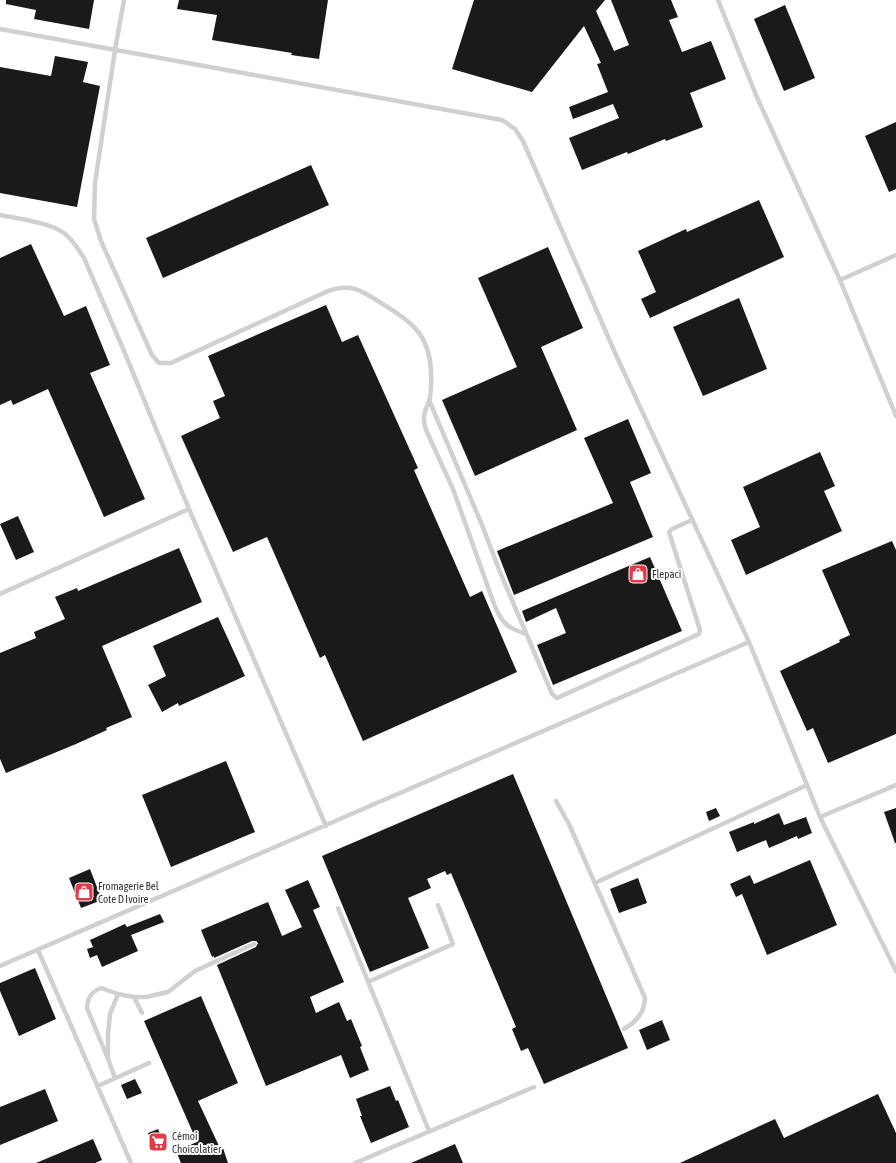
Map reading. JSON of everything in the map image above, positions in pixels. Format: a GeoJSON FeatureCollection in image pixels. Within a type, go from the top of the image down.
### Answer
{"type":"FeatureCollection","features":[{"type":"Feature","properties":{"kind":"lane"},"geometry":{"type":"LineString","coordinates":[[124,0],[95,183],[94,219],[101,241],[130,309],[155,360],[164,364],[171,363],[339,287],[355,288],[376,299],[400,315],[414,326],[425,341],[432,376],[429,400],[424,412],[426,430],[453,489],[499,617],[508,627],[526,634]]}},
{"type":"Feature","properties":{"kind":"lane"},"geometry":{"type":"LineString","coordinates":[[718,0],[756,95],[840,280],[896,416]]}},
{"type":"Feature","properties":{"kind":"lane"},"geometry":{"type":"LineString","coordinates":[[0,29],[502,120],[515,128],[523,141],[616,356],[749,642],[820,817],[896,971]]}},
{"type":"Feature","properties":{"kind":"lane"},"geometry":{"type":"LineString","coordinates":[[0,215],[54,227],[65,234],[78,248],[84,258],[189,509],[326,826]]}},
{"type":"Feature","properties":{"kind":"lane"},"geometry":{"type":"LineString","coordinates":[[840,280],[896,255]]}},
{"type":"Feature","properties":{"kind":"lane"},"geometry":{"type":"LineString","coordinates":[[429,400],[526,634],[552,694],[557,698],[700,634],[669,532],[672,529],[692,520]]}},
{"type":"Feature","properties":{"kind":"lane"},"geometry":{"type":"LineString","coordinates":[[0,594],[189,509]]}},
{"type":"Feature","properties":{"kind":"lane"},"geometry":{"type":"LineString","coordinates":[[0,966],[749,642]]}},
{"type":"Feature","properties":{"kind":"lane"},"geometry":{"type":"LineString","coordinates":[[595,883],[807,785]]}},
{"type":"Feature","properties":{"kind":"lane"},"geometry":{"type":"LineString","coordinates":[[820,817],[896,785]]}},
{"type":"Feature","properties":{"kind":"lane"},"geometry":{"type":"LineString","coordinates":[[556,801],[569,824],[645,998],[644,1009],[639,1018],[633,1024],[624,1029]]}},
{"type":"Feature","properties":{"kind":"lane"},"geometry":{"type":"LineString","coordinates":[[368,982],[453,944],[438,905]]}},
{"type":"Feature","properties":{"kind":"lane"},"geometry":{"type":"LineString","coordinates":[[338,908],[429,1131]]}},
{"type":"Feature","properties":{"kind":"lane"},"geometry":{"type":"LineString","coordinates":[[115,1078],[87,1008],[87,1000],[95,990],[101,988],[118,994],[146,997],[168,992],[195,971],[254,944]]}},
{"type":"Feature","properties":{"kind":"lane"},"geometry":{"type":"LineString","coordinates":[[38,950],[131,1163]]}},
{"type":"Feature","properties":{"kind":"lane"},"geometry":{"type":"LineString","coordinates":[[108,1059],[110,1014],[118,994]]}},
{"type":"Feature","properties":{"kind":"lane"},"geometry":{"type":"LineString","coordinates":[[134,996],[142,1013]]}},
{"type":"Feature","properties":{"kind":"lane"},"geometry":{"type":"LineString","coordinates":[[98,1086],[149,1063]]}},
{"type":"Feature","properties":{"kind":"lane"},"geometry":{"type":"LineString","coordinates":[[355,1163],[534,1087]]}},
{"type":"Feature","properties":{"kind":"building"},"geometry":{"type":"Polygon","coordinates":[[[6,0],[94,0],[89,29],[34,19],[36,10],[6,4],[6,0]]]}},
{"type":"Feature","properties":{"kind":"building"},"geometry":{"type":"Polygon","coordinates":[[[179,0],[328,0],[319,59],[212,40],[217,15],[177,9],[179,0]]]}},
{"type":"Feature","properties":{"kind":"building"},"geometry":{"type":"Polygon","coordinates":[[[474,0],[605,0],[596,11],[614,51],[629,45],[611,0],[671,0],[678,17],[669,20],[682,52],[711,41],[726,79],[690,93],[703,127],[666,141],[665,139],[628,154],[627,152],[582,170],[569,138],[619,118],[613,104],[573,119],[569,107],[608,92],[597,64],[601,63],[584,26],[532,92],[452,69],[474,0]]]}},
{"type":"Feature","properties":{"kind":"building"},"geometry":{"type":"Polygon","coordinates":[[[785,5],[815,78],[784,91],[754,19],[785,5]]]}},
{"type":"Feature","properties":{"kind":"building"},"geometry":{"type":"Polygon","coordinates":[[[55,56],[88,62],[83,82],[100,86],[77,207],[0,193],[0,67],[51,76],[55,56]]]}},
{"type":"Feature","properties":{"kind":"building"},"geometry":{"type":"Polygon","coordinates":[[[896,122],[896,189],[889,192],[865,136],[896,122]]]}},
{"type":"Feature","properties":{"kind":"building"},"geometry":{"type":"Polygon","coordinates":[[[311,165],[329,205],[163,278],[146,238],[311,165]]]}},
{"type":"Feature","properties":{"kind":"building"},"geometry":{"type":"Polygon","coordinates":[[[759,200],[784,257],[650,318],[641,299],[656,292],[638,251],[686,229],[687,232],[759,200]]]}},
{"type":"Feature","properties":{"kind":"building"},"geometry":{"type":"Polygon","coordinates":[[[31,244],[64,316],[86,306],[110,365],[90,373],[145,499],[104,517],[48,389],[13,405],[11,400],[0,405],[0,258],[31,244]]]}},
{"type":"Feature","properties":{"kind":"building"},"geometry":{"type":"Polygon","coordinates":[[[548,247],[583,328],[541,347],[577,430],[475,476],[442,400],[517,367],[478,278],[548,247]]]}},
{"type":"Feature","properties":{"kind":"building"},"geometry":{"type":"Polygon","coordinates":[[[739,298],[767,369],[703,396],[673,327],[739,298]]]}},
{"type":"Feature","properties":{"kind":"building"},"geometry":{"type":"Polygon","coordinates":[[[326,305],[342,342],[358,335],[418,468],[414,470],[470,597],[482,591],[517,672],[363,741],[325,655],[320,658],[267,537],[233,552],[181,436],[220,418],[213,401],[225,396],[208,356],[326,305]]]}},
{"type":"Feature","properties":{"kind":"building"},"geometry":{"type":"Polygon","coordinates":[[[628,419],[651,473],[630,482],[653,537],[514,595],[497,551],[613,503],[584,438],[628,419]]]}},
{"type":"Feature","properties":{"kind":"building"},"geometry":{"type":"Polygon","coordinates":[[[820,452],[835,486],[824,491],[842,531],[746,575],[731,540],[760,527],[743,487],[820,452]]]}},
{"type":"Feature","properties":{"kind":"building"},"geometry":{"type":"Polygon","coordinates":[[[18,516],[34,552],[16,560],[0,524],[18,516]]]}},
{"type":"Feature","properties":{"kind":"building"},"geometry":{"type":"Polygon","coordinates":[[[892,541],[896,550],[896,734],[828,763],[813,728],[807,731],[780,671],[840,642],[839,640],[850,635],[822,570],[892,541]]]}},
{"type":"Feature","properties":{"kind":"building"},"geometry":{"type":"Polygon","coordinates":[[[179,548],[202,602],[102,646],[132,717],[106,728],[107,730],[76,744],[6,773],[0,759],[0,653],[36,638],[34,632],[65,619],[55,597],[77,588],[78,591],[179,548]]]}},
{"type":"Feature","properties":{"kind":"building"},"geometry":{"type":"Polygon","coordinates":[[[650,557],[682,631],[553,685],[537,645],[566,633],[556,608],[526,622],[522,611],[650,557]]]}},
{"type":"Feature","properties":{"kind":"building"},"geometry":{"type":"Polygon","coordinates":[[[218,617],[245,676],[179,706],[178,703],[162,712],[148,685],[166,676],[153,646],[218,617]]]}},
{"type":"Feature","properties":{"kind":"building"},"geometry":{"type":"Polygon","coordinates":[[[226,761],[255,832],[171,867],[142,795],[226,761]]]}},
{"type":"Feature","properties":{"kind":"building"},"geometry":{"type":"Polygon","coordinates":[[[513,774],[628,1048],[544,1084],[528,1048],[521,1051],[512,1029],[516,1027],[451,873],[447,875],[445,871],[427,879],[431,888],[408,898],[429,948],[370,972],[322,856],[513,774]]]}},
{"type":"Feature","properties":{"kind":"building"},"geometry":{"type":"Polygon","coordinates":[[[716,808],[720,816],[709,821],[706,812],[716,808]]]}},
{"type":"Feature","properties":{"kind":"building"},"geometry":{"type":"Polygon","coordinates":[[[896,808],[896,843],[895,843],[884,812],[896,808]]]}},
{"type":"Feature","properties":{"kind":"building"},"geometry":{"type":"Polygon","coordinates":[[[779,813],[784,825],[806,817],[812,833],[798,839],[797,836],[769,848],[766,840],[737,852],[729,832],[754,822],[754,824],[779,813]]]}},
{"type":"Feature","properties":{"kind":"building"},"geometry":{"type":"Polygon","coordinates":[[[810,860],[837,925],[767,955],[742,894],[736,897],[730,884],[750,875],[754,884],[810,860]]]}},
{"type":"Feature","properties":{"kind":"building"},"geometry":{"type":"Polygon","coordinates":[[[90,869],[102,900],[81,908],[69,878],[90,869]]]}},
{"type":"Feature","properties":{"kind":"building"},"geometry":{"type":"Polygon","coordinates":[[[638,878],[647,903],[619,913],[610,889],[638,878]]]}},
{"type":"Feature","properties":{"kind":"building"},"geometry":{"type":"Polygon","coordinates":[[[308,880],[320,907],[313,910],[344,982],[310,997],[316,1013],[339,1002],[347,1021],[351,1019],[362,1046],[360,1047],[369,1070],[350,1078],[341,1055],[266,1086],[217,965],[256,947],[258,943],[256,941],[252,941],[214,958],[214,956],[212,957],[201,930],[268,902],[282,936],[302,927],[285,890],[308,880]]]}},
{"type":"Feature","properties":{"kind":"building"},"geometry":{"type":"Polygon","coordinates":[[[160,914],[164,922],[131,935],[138,951],[102,967],[97,955],[90,958],[87,949],[93,947],[90,940],[125,924],[127,927],[160,914]]]}},
{"type":"Feature","properties":{"kind":"building"},"geometry":{"type":"Polygon","coordinates":[[[35,968],[56,1019],[19,1036],[0,991],[0,983],[35,968]]]}},
{"type":"Feature","properties":{"kind":"building"},"geometry":{"type":"Polygon","coordinates":[[[201,996],[238,1083],[198,1101],[219,1146],[222,1145],[228,1163],[181,1163],[176,1151],[197,1142],[144,1021],[201,996]]]}},
{"type":"Feature","properties":{"kind":"building"},"geometry":{"type":"Polygon","coordinates":[[[662,1020],[670,1040],[647,1050],[639,1030],[662,1020]]]}},
{"type":"Feature","properties":{"kind":"building"},"geometry":{"type":"Polygon","coordinates":[[[135,1079],[142,1093],[127,1099],[121,1085],[135,1079]]]}},
{"type":"Feature","properties":{"kind":"building"},"geometry":{"type":"Polygon","coordinates":[[[390,1086],[396,1101],[398,1100],[409,1127],[371,1143],[360,1116],[362,1116],[356,1099],[390,1086]]]}},
{"type":"Feature","properties":{"kind":"building"},"geometry":{"type":"Polygon","coordinates":[[[45,1089],[58,1121],[0,1145],[0,1107],[45,1089]]]}},
{"type":"Feature","properties":{"kind":"building"},"geometry":{"type":"Polygon","coordinates":[[[878,1094],[896,1133],[896,1163],[680,1163],[775,1119],[784,1138],[878,1094]]]}},
{"type":"Feature","properties":{"kind":"building"},"geometry":{"type":"Polygon","coordinates":[[[158,1129],[165,1145],[156,1150],[148,1133],[158,1129]]]}},
{"type":"Feature","properties":{"kind":"building"},"geometry":{"type":"Polygon","coordinates":[[[93,1139],[102,1160],[95,1163],[36,1163],[93,1139]]]}},
{"type":"Feature","properties":{"kind":"building"},"geometry":{"type":"Polygon","coordinates":[[[455,1144],[463,1163],[411,1163],[455,1144]]]}},
{"type":"Feature","properties":{"kind":"place","name":"Flepaci"},"geometry":{"type":"Point","coordinates":[638,574]}},
{"type":"Feature","properties":{"kind":"place","name":"Fromagerie Bel Cote D Ivoire"},"geometry":{"type":"Point","coordinates":[84,892]}},
{"type":"Feature","properties":{"kind":"place","name":"Cémoi Choicolatier"},"geometry":{"type":"Point","coordinates":[158,1142]}}]}
